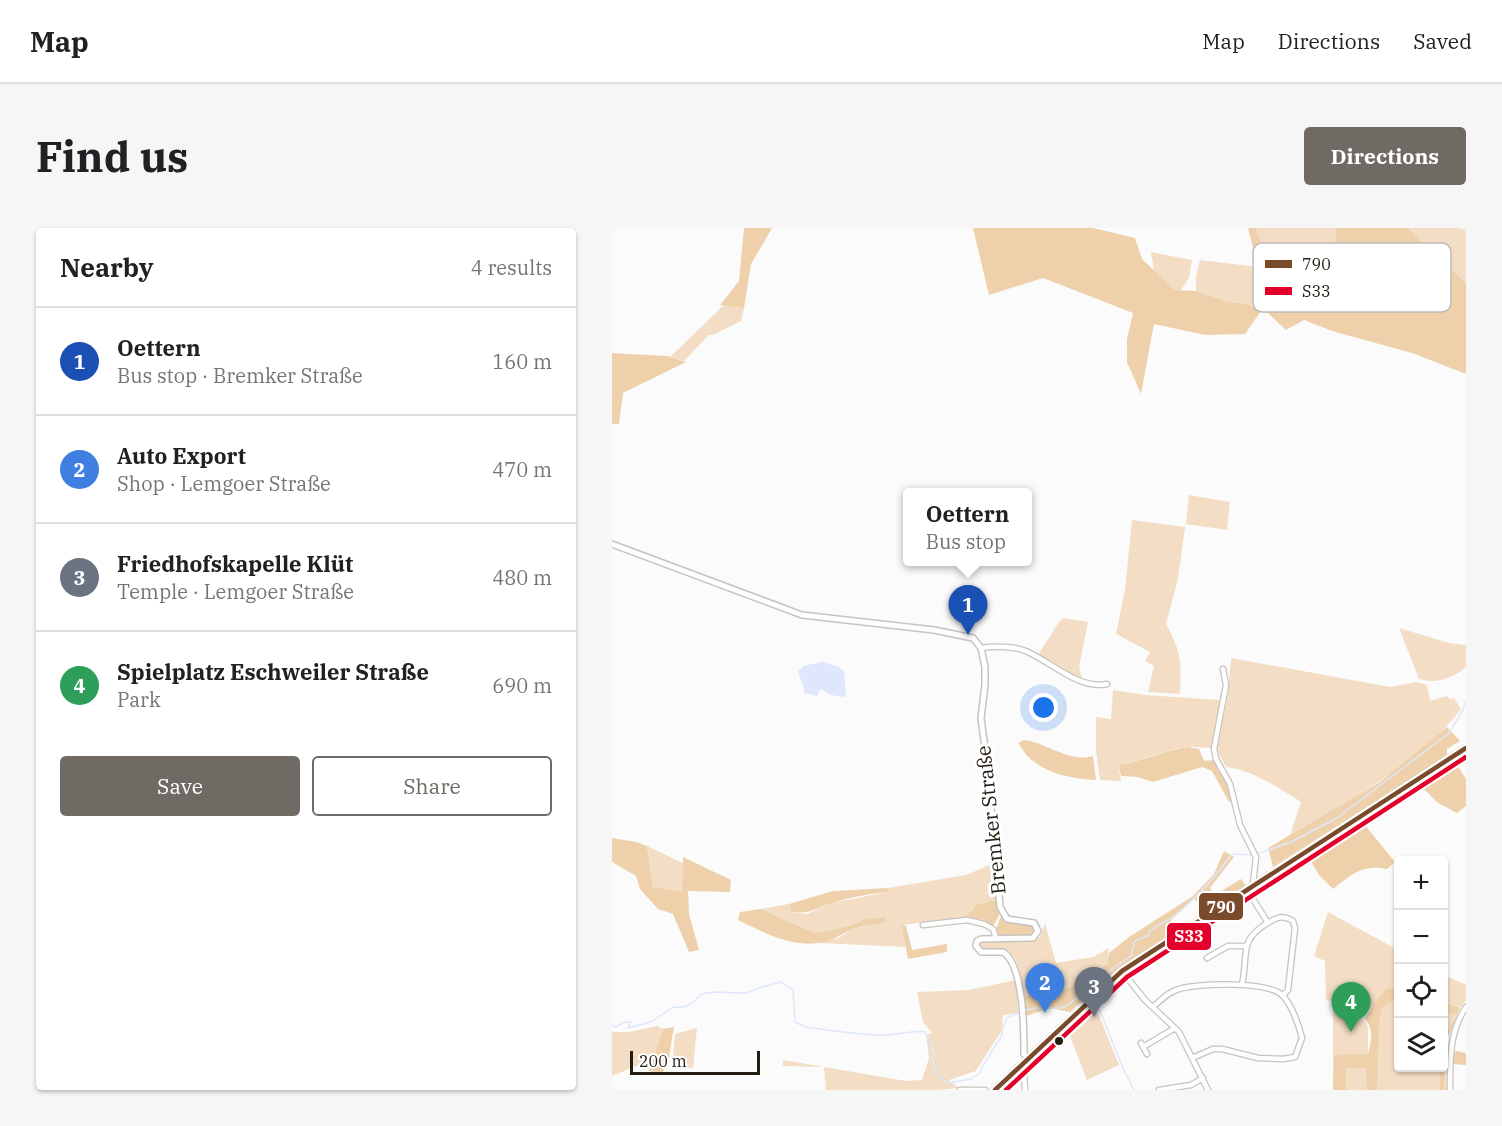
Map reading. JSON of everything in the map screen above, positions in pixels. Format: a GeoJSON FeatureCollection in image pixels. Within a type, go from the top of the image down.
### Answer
{"type":"FeatureCollection","features":[{"type":"Feature","properties":{"kind":"main road"},"geometry":{"type":"LineString","coordinates":[[995,1090],[1122,970],[1466,748]]}},
{"type":"Feature","properties":{"kind":"street"},"geometry":{"type":"LineString","coordinates":[[612,544],[802,615],[934,630],[966,636],[973,638],[981,648],[1026,651],[1083,681],[1107,684]]}},
{"type":"Feature","properties":{"kind":"street","name":"Bremker Straße"},"geometry":{"type":"LineString","coordinates":[[981,648],[985,676],[981,729],[987,764],[1000,908],[1007,919],[1034,923],[1038,931],[1033,938],[996,938]]}},
{"type":"Feature","properties":{"kind":"street"},"geometry":{"type":"LineString","coordinates":[[1222,669],[1226,685],[1214,749],[1227,777],[1240,825],[1256,857],[1253,885]]}},
{"type":"Feature","properties":{"kind":"street"},"geometry":{"type":"LineString","coordinates":[[1253,899],[1268,923]]}},
{"type":"Feature","properties":{"kind":"street"},"geometry":{"type":"LineString","coordinates":[[1242,986],[1246,946],[1250,935],[1281,917],[1289,919],[1295,925],[1288,990],[1282,995]]}},
{"type":"Feature","properties":{"kind":"street"},"geometry":{"type":"LineString","coordinates":[[923,925],[971,921],[993,929],[996,938],[980,939],[976,942],[976,947],[981,952],[1003,952],[1010,958],[1016,972],[1024,1054],[1028,1058]]}},
{"type":"Feature","properties":{"kind":"street"},"geometry":{"type":"LineString","coordinates":[[1206,948],[1209,957],[1228,946],[1246,946]]}},
{"type":"Feature","properties":{"kind":"street"},"geometry":{"type":"LineString","coordinates":[[1122,970],[1139,994],[1175,1028],[1208,1090]]}},
{"type":"Feature","properties":{"kind":"street"},"geometry":{"type":"LineString","coordinates":[[1153,1007],[1168,994],[1181,988],[1200,985],[1269,989],[1282,995],[1302,1038],[1295,1057],[1258,1058],[1222,1048],[1213,1049],[1192,1058]]}},
{"type":"Feature","properties":{"kind":"street"},"geometry":{"type":"LineString","coordinates":[[1450,1090],[1451,1041],[1458,1020],[1466,1007]]}},
{"type":"Feature","properties":{"kind":"street"},"geometry":{"type":"LineString","coordinates":[[1147,1054],[1142,1045],[1159,1039],[1175,1028]]}},
{"type":"Feature","properties":{"kind":"street"},"geometry":{"type":"LineString","coordinates":[[1019,1066],[1024,1074],[1025,1090]]}},
{"type":"Feature","properties":{"kind":"street"},"geometry":{"type":"LineString","coordinates":[[1159,1090],[1191,1085],[1203,1078]]}},
{"type":"Feature","properties":{"kind":"street"},"geometry":{"type":"LineString","coordinates":[[960,1090],[985,1090]]}},
{"type":"Feature","properties":{"kind":"shaded area"},"geometry":{"type":"Polygon","coordinates":[[[744,228],[772,228],[751,264],[744,308],[720,305],[739,281],[744,228]]]}},
{"type":"Feature","properties":{"kind":"shaded area"},"geometry":{"type":"Polygon","coordinates":[[[973,228],[1093,228],[1135,238],[1142,259],[1175,290],[1196,291],[1229,302],[1248,304],[1253,307],[1253,312],[1260,312],[1245,334],[1205,335],[1154,324],[1141,394],[1127,362],[1127,339],[1133,313],[1043,278],[989,295],[973,228]]]}},
{"type":"Feature","properties":{"kind":"shaded area"},"geometry":{"type":"Polygon","coordinates":[[[1248,228],[1256,228],[1261,243],[1253,243],[1253,248],[1248,228]]]}},
{"type":"Feature","properties":{"kind":"shaded area"},"geometry":{"type":"Polygon","coordinates":[[[1256,228],[1336,228],[1335,243],[1260,243],[1256,228]]]}},
{"type":"Feature","properties":{"kind":"shaded area"},"geometry":{"type":"Polygon","coordinates":[[[1336,228],[1408,228],[1424,243],[1335,243],[1336,228]]]}},
{"type":"Feature","properties":{"kind":"shaded area"},"geometry":{"type":"Polygon","coordinates":[[[1408,228],[1466,228],[1466,283],[1451,269],[1451,243],[1424,243],[1408,228]]]}},
{"type":"Feature","properties":{"kind":"shaded area"},"geometry":{"type":"Polygon","coordinates":[[[1151,252],[1192,260],[1189,278],[1181,290],[1175,290],[1154,271],[1151,252]]]}},
{"type":"Feature","properties":{"kind":"shaded area"},"geometry":{"type":"Polygon","coordinates":[[[1200,260],[1253,266],[1253,306],[1229,302],[1196,291],[1196,276],[1200,260]]]}},
{"type":"Feature","properties":{"kind":"shaded area"},"geometry":{"type":"Polygon","coordinates":[[[1451,269],[1466,283],[1466,374],[1412,353],[1332,331],[1304,320],[1286,330],[1269,314],[1270,312],[1451,312],[1451,269]]]}},
{"type":"Feature","properties":{"kind":"shaded area"},"geometry":{"type":"Polygon","coordinates":[[[724,305],[744,308],[741,321],[709,335],[684,361],[670,357],[724,305]]]}},
{"type":"Feature","properties":{"kind":"shaded area"},"geometry":{"type":"Polygon","coordinates":[[[612,353],[667,356],[686,362],[623,393],[619,424],[612,424],[612,353]]]}},
{"type":"Feature","properties":{"kind":"shaded area"},"geometry":{"type":"Polygon","coordinates":[[[1189,495],[1230,502],[1227,530],[1186,524],[1189,495]]]}},
{"type":"Feature","properties":{"kind":"shaded area"},"geometry":{"type":"Polygon","coordinates":[[[1132,520],[1185,527],[1178,579],[1166,624],[1179,658],[1180,694],[1148,692],[1154,666],[1145,661],[1150,652],[1116,634],[1125,589],[1132,520]]]}},
{"type":"Feature","properties":{"kind":"shaded area"},"geometry":{"type":"Polygon","coordinates":[[[1063,618],[1088,622],[1079,667],[1082,679],[1038,655],[1063,618]]]}},
{"type":"Feature","properties":{"kind":"shaded area"},"geometry":{"type":"Polygon","coordinates":[[[1399,628],[1449,643],[1466,645],[1466,667],[1444,679],[1432,681],[1419,679],[1399,628]]]}},
{"type":"Feature","properties":{"kind":"shaded area"},"geometry":{"type":"Polygon","coordinates":[[[1231,658],[1390,687],[1416,682],[1427,685],[1430,701],[1447,696],[1450,699],[1454,698],[1461,709],[1444,729],[1404,764],[1382,780],[1290,835],[1301,802],[1245,771],[1226,767],[1218,752],[1228,695],[1231,658]]]}},
{"type":"Feature","properties":{"kind":"shaded area"},"geometry":{"type":"Polygon","coordinates":[[[1113,690],[1146,695],[1219,700],[1221,703],[1211,748],[1178,748],[1118,765],[1121,781],[1100,780],[1096,752],[1096,717],[1111,719],[1113,690]]]}},
{"type":"Feature","properties":{"kind":"shaded area"},"geometry":{"type":"Polygon","coordinates":[[[1447,727],[1460,741],[1447,749],[1447,756],[1273,867],[1268,848],[1380,782],[1447,727]]]}},
{"type":"Feature","properties":{"kind":"shaded area"},"geometry":{"type":"Polygon","coordinates":[[[1024,740],[1075,757],[1093,756],[1096,780],[1079,779],[1047,770],[1029,757],[1018,743],[1024,740]]]}},
{"type":"Feature","properties":{"kind":"shaded area"},"geometry":{"type":"Polygon","coordinates":[[[1188,747],[1199,749],[1204,761],[1215,760],[1226,774],[1232,801],[1229,802],[1212,771],[1202,767],[1153,782],[1138,777],[1121,776],[1118,765],[1188,747]]]}},
{"type":"Feature","properties":{"kind":"shaded area"},"geometry":{"type":"Polygon","coordinates":[[[1456,763],[1466,779],[1466,806],[1457,813],[1438,803],[1421,786],[1456,763]]]}},
{"type":"Feature","properties":{"kind":"shaded area"},"geometry":{"type":"Polygon","coordinates":[[[1364,824],[1394,863],[1387,869],[1371,868],[1358,871],[1333,889],[1319,875],[1310,860],[1364,824]]]}},
{"type":"Feature","properties":{"kind":"shaded area"},"geometry":{"type":"Polygon","coordinates":[[[612,838],[647,846],[653,887],[682,892],[683,857],[731,880],[730,892],[688,891],[689,914],[699,950],[689,952],[673,914],[658,909],[640,889],[636,876],[612,862],[612,838]]]}},
{"type":"Feature","properties":{"kind":"shaded area"},"geometry":{"type":"Polygon","coordinates":[[[647,846],[683,863],[682,893],[653,887],[647,846]]]}},
{"type":"Feature","properties":{"kind":"shaded area"},"geometry":{"type":"Polygon","coordinates":[[[1224,851],[1234,857],[1210,888],[1215,895],[1241,879],[1246,886],[1205,912],[1194,898],[1171,920],[1176,926],[1182,922],[1183,926],[1108,977],[1070,1012],[1050,1008],[1023,1017],[1023,996],[1068,988],[1097,972],[1107,964],[1109,953],[1129,937],[1193,896],[1214,874],[1224,851]]]}},
{"type":"Feature","properties":{"kind":"shaded area"},"geometry":{"type":"Polygon","coordinates":[[[992,864],[997,900],[977,904],[966,917],[903,925],[906,947],[818,943],[839,938],[852,929],[885,923],[886,917],[866,919],[849,926],[815,933],[761,909],[789,904],[791,912],[807,914],[831,903],[888,892],[888,888],[966,875],[992,864]]]}},
{"type":"Feature","properties":{"kind":"shaded area"},"geometry":{"type":"Polygon","coordinates":[[[888,888],[888,892],[846,899],[808,912],[791,912],[789,904],[833,891],[888,888]]]}},
{"type":"Feature","properties":{"kind":"shaded area"},"geometry":{"type":"Polygon","coordinates":[[[997,900],[1000,913],[993,927],[984,920],[966,917],[977,904],[997,900]]]}},
{"type":"Feature","properties":{"kind":"shaded area"},"geometry":{"type":"Polygon","coordinates":[[[761,909],[815,933],[849,926],[866,919],[886,917],[885,923],[853,929],[828,941],[807,944],[776,938],[738,920],[740,912],[761,909]]]}},
{"type":"Feature","properties":{"kind":"shaded area"},"geometry":{"type":"Polygon","coordinates":[[[1328,912],[1394,948],[1394,991],[1384,995],[1366,1013],[1326,1000],[1325,961],[1314,956],[1328,912]]]}},
{"type":"Feature","properties":{"kind":"shaded area"},"geometry":{"type":"Polygon","coordinates":[[[1001,916],[1009,922],[1033,926],[1036,929],[1030,936],[999,936],[996,929],[1001,916]]]}},
{"type":"Feature","properties":{"kind":"shaded area"},"geometry":{"type":"Polygon","coordinates":[[[1045,923],[1056,963],[1093,957],[1109,948],[1107,964],[1087,979],[1068,988],[1023,996],[1020,971],[1012,954],[1001,950],[982,950],[979,946],[983,941],[1031,940],[1040,937],[1045,923]]]}},
{"type":"Feature","properties":{"kind":"shaded area"},"geometry":{"type":"Polygon","coordinates":[[[902,925],[906,926],[912,950],[947,944],[947,952],[908,959],[902,925]]]}},
{"type":"Feature","properties":{"kind":"shaded area"},"geometry":{"type":"Polygon","coordinates":[[[1448,977],[1466,985],[1466,1000],[1460,1008],[1448,1004],[1448,977]]]}},
{"type":"Feature","properties":{"kind":"shaded area"},"geometry":{"type":"Polygon","coordinates":[[[1016,980],[1018,1013],[1003,1015],[1002,1030],[976,1071],[949,1080],[959,1088],[826,1090],[824,1067],[906,1081],[922,1080],[929,1058],[926,1035],[932,1033],[923,1022],[917,992],[969,990],[1016,980]]]}},
{"type":"Feature","properties":{"kind":"shaded area"},"geometry":{"type":"Polygon","coordinates":[[[1387,988],[1394,989],[1394,1001],[1382,1008],[1379,1024],[1377,1090],[1367,1090],[1366,1068],[1346,1068],[1346,1090],[1333,1090],[1334,1055],[1368,1054],[1371,1031],[1365,1019],[1387,988]]]}},
{"type":"Feature","properties":{"kind":"shaded area"},"geometry":{"type":"Polygon","coordinates":[[[1394,1001],[1394,1072],[1446,1072],[1447,1090],[1333,1090],[1333,1006],[1339,1013],[1366,1022],[1368,1053],[1379,1024],[1382,1008],[1394,1001]]]}},
{"type":"Feature","properties":{"kind":"shaded area"},"geometry":{"type":"Polygon","coordinates":[[[1094,1003],[1119,1065],[1087,1080],[1066,1026],[1094,1003]]]}},
{"type":"Feature","properties":{"kind":"shaded area"},"geometry":{"type":"Polygon","coordinates":[[[1448,1004],[1460,1008],[1457,1016],[1448,1013],[1448,1004]]]}},
{"type":"Feature","properties":{"kind":"shaded area"},"geometry":{"type":"Polygon","coordinates":[[[1448,1013],[1457,1016],[1448,1037],[1448,1013]]]}},
{"type":"Feature","properties":{"kind":"shaded area"},"geometry":{"type":"Polygon","coordinates":[[[1456,1018],[1448,1037],[1448,1031],[1456,1018]]]}},
{"type":"Feature","properties":{"kind":"shaded area"},"geometry":{"type":"Polygon","coordinates":[[[657,1026],[663,1029],[653,1059],[612,1076],[612,1032],[629,1032],[657,1026]]]}},
{"type":"Feature","properties":{"kind":"shaded area"},"geometry":{"type":"Polygon","coordinates":[[[674,1027],[668,1063],[662,1073],[649,1071],[663,1029],[674,1027]]]}},
{"type":"Feature","properties":{"kind":"shaded area"},"geometry":{"type":"Polygon","coordinates":[[[697,1028],[693,1068],[672,1067],[675,1034],[697,1028]]]}},
{"type":"Feature","properties":{"kind":"shaded area"},"geometry":{"type":"Polygon","coordinates":[[[1456,1051],[1466,1053],[1466,1065],[1452,1064],[1453,1053],[1456,1051]]]}},
{"type":"Feature","properties":{"kind":"shaded area"},"geometry":{"type":"Polygon","coordinates":[[[783,1060],[824,1067],[783,1066],[783,1060]]]}},
{"type":"Feature","properties":{"kind":"shaded area"},"geometry":{"type":"Polygon","coordinates":[[[1440,1072],[1444,1072],[1444,1090],[1440,1090],[1440,1072]]]}},
{"type":"Feature","properties":{"kind":"water"},"geometry":{"type":"Polygon","coordinates":[[[822,662],[837,666],[844,671],[846,695],[844,697],[831,695],[821,689],[817,696],[805,693],[798,671],[803,666],[822,662]]]}},
{"type":"Feature","properties":{"kind":"waterway"},"geometry":{"type":"LineString","coordinates":[[1257,854],[1291,842],[1337,818],[1449,733],[1463,710],[1466,700]]}},
{"type":"Feature","properties":{"kind":"waterway"},"geometry":{"type":"LineString","coordinates":[[1024,1011],[1034,1008],[1061,1008],[1092,989],[1113,968],[1131,956],[1135,941],[1149,935],[1152,929],[1177,914],[1192,900],[1231,855],[1252,855]]}},
{"type":"Feature","properties":{"kind":"waterway"},"geometry":{"type":"LineString","coordinates":[[612,1025],[616,1027],[624,1022],[631,1022],[628,1028],[651,1022],[673,1007],[688,1005],[701,994],[746,993],[781,982],[793,990],[795,1022],[805,1027],[873,1035],[925,1032],[932,1044],[930,1047],[934,1052],[932,1056],[936,1075],[948,1083],[971,1079],[980,1073],[1001,1037],[1005,1021],[1008,1017],[1019,1013]]}},
{"type":"Feature","properties":{"kind":"waterway"},"geometry":{"type":"LineString","coordinates":[[1097,1003],[1134,1090]]}},
{"type":"Feature","properties":{"kind":"transit line","name":"790"},"geometry":{"type":"LineString","coordinates":[[995,1090],[1122,971],[1466,748]]}},
{"type":"Feature","properties":{"kind":"transit line","name":"S33"},"geometry":{"type":"LineString","coordinates":[[1006,1090],[1127,977],[1466,757]]}},
{"type":"Feature","properties":{"kind":"place","name":"Oettern"},"geometry":{"type":"Point","coordinates":[968,635]}},
{"type":"Feature","properties":{"kind":"place","name":"Auto Export"},"geometry":{"type":"Point","coordinates":[1045,1013]}},
{"type":"Feature","properties":{"kind":"place","name":"Friedhofskapelle Klüt"},"geometry":{"type":"Point","coordinates":[1094,1017]}},
{"type":"Feature","properties":{"kind":"place","name":"Spielplatz Eschweiler Straße"},"geometry":{"type":"Point","coordinates":[1351,1032]}}]}
